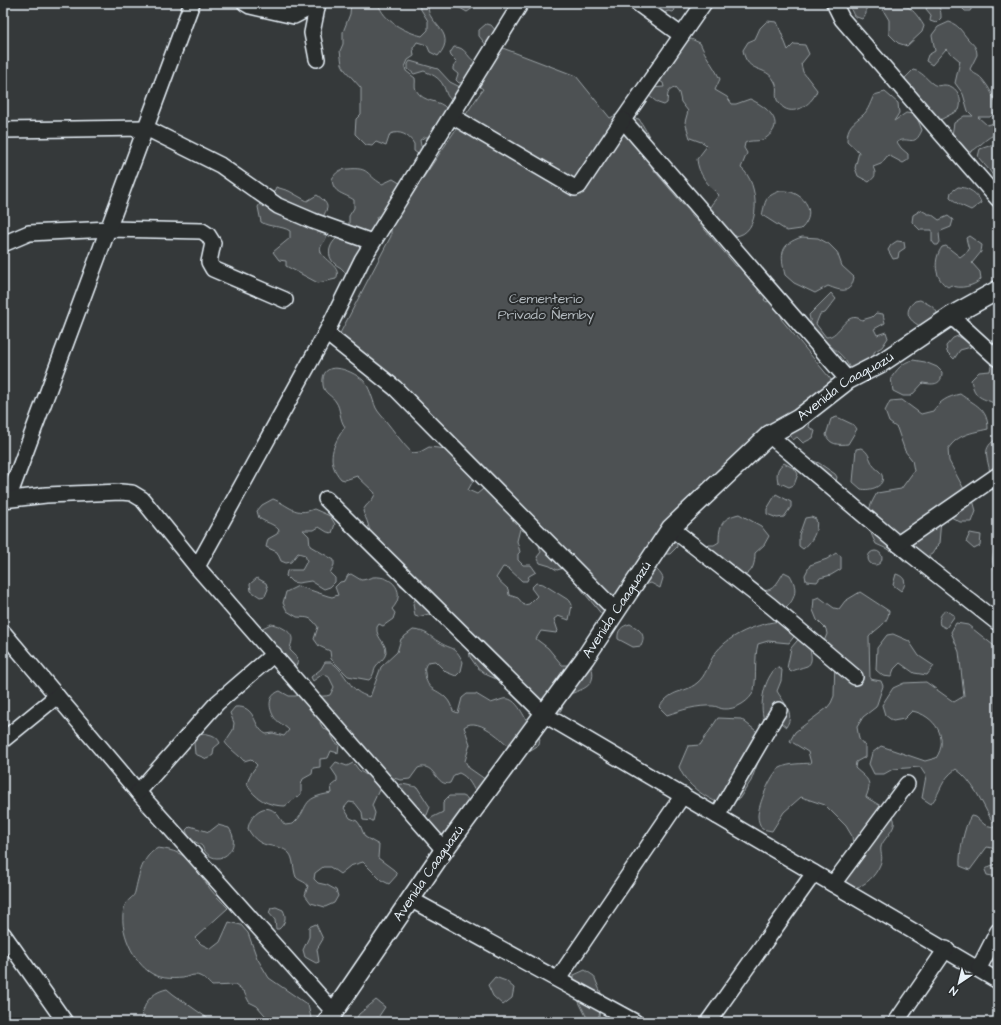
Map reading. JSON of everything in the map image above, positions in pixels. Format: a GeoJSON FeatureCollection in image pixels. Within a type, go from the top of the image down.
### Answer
{"type":"FeatureCollection","features":[{"type":"Feature","properties":{"kind":"street"},"geometry":{"type":"LineString","coordinates":[[192,3],[109,230],[5,500],[53,495],[121,492],[132,493],[142,499],[197,567],[444,850]]}},
{"type":"Feature","properties":{"kind":"street"},"geometry":{"type":"LineString","coordinates":[[245,3],[250,6],[294,16],[318,4]]}},
{"type":"Feature","properties":{"kind":"street"},"geometry":{"type":"LineString","coordinates":[[197,567],[326,334],[372,242],[452,116],[521,3]]}},
{"type":"Feature","properties":{"kind":"street"},"geometry":{"type":"LineString","coordinates":[[637,3],[681,35]]}},
{"type":"Feature","properties":{"kind":"street"},"geometry":{"type":"LineString","coordinates":[[452,116],[575,188],[579,186],[704,3]]}},
{"type":"Feature","properties":{"kind":"street"},"geometry":{"type":"LineString","coordinates":[[834,3],[842,18],[996,194]]}},
{"type":"Feature","properties":{"kind":"street"},"geometry":{"type":"LineString","coordinates":[[317,59],[312,33],[318,4]]}},
{"type":"Feature","properties":{"kind":"street"},"geometry":{"type":"LineString","coordinates":[[623,120],[848,380]]}},
{"type":"Feature","properties":{"kind":"street"},"geometry":{"type":"LineString","coordinates":[[3,130],[146,128],[220,165],[278,206],[313,221],[372,242]]}},
{"type":"Feature","properties":{"kind":"street"},"geometry":{"type":"LineString","coordinates":[[3,244],[29,233],[109,230],[202,231],[208,235],[213,243],[209,262],[213,269],[285,300]]}},
{"type":"Feature","properties":{"kind":"street","name":"Avenida Caaguazú"},"geometry":{"type":"LineString","coordinates":[[330,1017],[444,850],[545,714],[671,528],[769,435],[798,418],[848,380],[881,363],[951,316],[998,290]]}},
{"type":"Feature","properties":{"kind":"street"},"geometry":{"type":"LineString","coordinates":[[951,316],[998,359]]}},
{"type":"Feature","properties":{"kind":"street"},"geometry":{"type":"LineString","coordinates":[[326,334],[395,388],[616,610]]}},
{"type":"Feature","properties":{"kind":"street"},"geometry":{"type":"LineString","coordinates":[[769,435],[898,544],[998,623]]}},
{"type":"Feature","properties":{"kind":"street"},"geometry":{"type":"LineString","coordinates":[[898,544],[998,475]]}},
{"type":"Feature","properties":{"kind":"street"},"geometry":{"type":"LineString","coordinates":[[326,499],[545,714],[814,873],[979,968],[998,981]]}},
{"type":"Feature","properties":{"kind":"street"},"geometry":{"type":"LineString","coordinates":[[671,528],[771,606],[855,677]]}},
{"type":"Feature","properties":{"kind":"street"},"geometry":{"type":"LineString","coordinates":[[3,632],[330,1017]]}},
{"type":"Feature","properties":{"kind":"street"},"geometry":{"type":"LineString","coordinates":[[138,792],[217,703],[274,654]]}},
{"type":"Feature","properties":{"kind":"street"},"geometry":{"type":"LineString","coordinates":[[3,740],[57,696]]}},
{"type":"Feature","properties":{"kind":"street"},"geometry":{"type":"LineString","coordinates":[[717,816],[779,710]]}},
{"type":"Feature","properties":{"kind":"street"},"geometry":{"type":"LineString","coordinates":[[833,884],[907,784]]}},
{"type":"Feature","properties":{"kind":"street"},"geometry":{"type":"LineString","coordinates":[[558,979],[682,795]]}},
{"type":"Feature","properties":{"kind":"street"},"geometry":{"type":"LineString","coordinates":[[708,1022],[814,873]]}},
{"type":"Feature","properties":{"kind":"street"},"geometry":{"type":"LineString","coordinates":[[410,899],[635,1022]]}},
{"type":"Feature","properties":{"kind":"street"},"geometry":{"type":"LineString","coordinates":[[979,968],[998,932]]}},
{"type":"Feature","properties":{"kind":"street"},"geometry":{"type":"LineString","coordinates":[[3,934],[65,1022]]}},
{"type":"Feature","properties":{"kind":"street"},"geometry":{"type":"LineString","coordinates":[[896,1022],[946,949]]}},
{"type":"Feature","properties":{"kind":"green space"},"geometry":{"type":"Polygon","coordinates":[[[351,3],[378,3],[385,15],[396,25],[409,32],[422,36],[428,30],[428,21],[417,3],[430,3],[428,10],[430,16],[443,33],[445,39],[444,47],[438,56],[430,52],[427,45],[417,42],[413,48],[414,56],[408,60],[405,67],[406,71],[415,78],[415,88],[419,94],[427,100],[444,106],[454,123],[446,137],[425,137],[420,140],[421,146],[425,150],[422,157],[414,151],[414,144],[410,138],[404,134],[390,134],[386,146],[376,142],[372,146],[366,145],[355,134],[356,119],[361,114],[361,88],[345,70],[342,64],[340,51],[343,44],[343,32],[350,14],[351,3]]]}},
{"type":"Feature","properties":{"kind":"green space"},"geometry":{"type":"Polygon","coordinates":[[[452,3],[491,3],[485,7],[479,4],[467,12],[460,8],[453,7],[452,3]]]}},
{"type":"Feature","properties":{"kind":"green space"},"geometry":{"type":"Polygon","coordinates":[[[654,3],[672,3],[675,10],[673,12],[668,11],[660,15],[654,3]]]}},
{"type":"Feature","properties":{"kind":"green space"},"geometry":{"type":"Polygon","coordinates":[[[848,3],[861,3],[866,8],[866,14],[862,19],[854,16],[848,3]]]}},
{"type":"Feature","properties":{"kind":"green space"},"geometry":{"type":"Polygon","coordinates":[[[887,3],[900,4],[909,8],[924,26],[922,32],[907,46],[898,43],[889,34],[889,20],[883,10],[887,3]]]}},
{"type":"Feature","properties":{"kind":"green space"},"geometry":{"type":"Polygon","coordinates":[[[932,3],[937,5],[940,10],[941,18],[936,23],[930,21],[931,15],[926,9],[928,4],[932,3]]]}},
{"type":"Feature","properties":{"kind":"green space"},"geometry":{"type":"Polygon","coordinates":[[[962,3],[972,3],[973,6],[970,11],[965,11],[961,7],[962,3]]]}},
{"type":"Feature","properties":{"kind":"green space"},"geometry":{"type":"Polygon","coordinates":[[[767,21],[777,22],[788,50],[794,44],[805,45],[809,54],[801,64],[803,72],[817,90],[812,99],[799,109],[789,110],[784,108],[777,100],[776,84],[771,76],[748,63],[745,58],[743,50],[748,42],[755,39],[760,28],[767,21]]]}},
{"type":"Feature","properties":{"kind":"green space"},"geometry":{"type":"Polygon","coordinates":[[[949,22],[958,27],[975,47],[977,55],[970,69],[980,77],[987,86],[994,98],[996,107],[996,111],[990,117],[978,117],[987,125],[998,122],[998,134],[989,137],[975,149],[967,153],[952,135],[954,123],[964,116],[973,116],[968,111],[963,94],[955,83],[960,61],[946,49],[932,65],[926,61],[928,55],[935,51],[932,35],[938,27],[949,22]]]}},
{"type":"Feature","properties":{"kind":"green space","name":"Cementerio Privado Ñemby"},"geometry":{"type":"Polygon","coordinates":[[[486,24],[491,25],[496,31],[496,40],[500,47],[576,76],[610,118],[616,115],[639,119],[650,138],[652,154],[650,159],[652,168],[736,266],[742,267],[748,273],[751,282],[755,282],[758,285],[758,291],[765,290],[767,294],[764,300],[767,302],[771,300],[783,314],[781,319],[838,388],[808,413],[811,418],[809,427],[815,431],[813,438],[803,443],[797,437],[793,440],[789,435],[782,434],[697,505],[698,512],[693,519],[684,523],[678,521],[664,535],[673,539],[676,542],[677,547],[670,554],[665,554],[658,550],[656,545],[643,562],[655,568],[663,578],[660,588],[651,583],[639,587],[634,582],[632,577],[603,616],[564,568],[557,570],[540,563],[537,557],[541,552],[539,546],[543,543],[535,537],[533,531],[527,533],[520,529],[517,541],[520,552],[518,554],[518,560],[523,565],[531,565],[536,572],[529,576],[527,581],[522,581],[508,568],[503,567],[496,578],[508,589],[509,595],[518,598],[524,605],[529,604],[537,596],[531,588],[536,583],[543,584],[570,601],[572,605],[569,620],[558,616],[554,619],[558,631],[556,633],[541,631],[536,639],[548,648],[562,665],[569,665],[574,657],[578,656],[587,660],[592,668],[592,681],[589,685],[565,697],[562,709],[559,713],[550,717],[537,713],[535,696],[527,688],[516,683],[501,681],[487,675],[477,667],[470,657],[468,640],[450,622],[439,619],[432,613],[418,617],[415,616],[413,604],[416,597],[400,585],[401,569],[382,560],[378,553],[379,547],[373,541],[371,536],[368,522],[363,511],[375,493],[357,476],[345,480],[341,479],[333,466],[332,453],[334,446],[345,427],[338,405],[326,392],[323,385],[323,377],[326,371],[337,368],[351,372],[363,380],[378,411],[412,453],[420,452],[429,447],[447,449],[335,343],[391,236],[391,226],[382,217],[377,216],[376,218],[380,223],[377,229],[370,234],[362,233],[349,226],[349,216],[354,208],[354,200],[334,188],[332,179],[340,170],[360,169],[367,172],[382,184],[393,179],[408,188],[408,194],[403,199],[405,205],[483,89],[470,80],[459,83],[456,80],[458,74],[453,70],[453,67],[457,62],[450,53],[454,47],[458,47],[464,50],[475,62],[479,61],[486,51],[487,46],[479,36],[479,30],[486,24]],[[471,472],[473,481],[468,490],[477,494],[483,489],[495,495],[498,504],[510,512],[513,521],[517,519],[518,516],[471,472]]]}},
{"type":"Feature","properties":{"kind":"green space"},"geometry":{"type":"Polygon","coordinates":[[[691,39],[700,43],[720,79],[715,90],[727,97],[732,104],[750,99],[767,110],[775,120],[775,126],[772,132],[766,138],[745,143],[744,148],[747,153],[741,168],[747,175],[752,185],[755,196],[755,207],[754,218],[750,227],[743,234],[734,236],[710,213],[711,205],[719,195],[704,179],[699,170],[697,159],[707,146],[704,143],[690,138],[685,122],[688,111],[681,102],[679,93],[675,88],[670,90],[667,103],[664,105],[658,103],[648,95],[652,88],[664,87],[663,83],[656,79],[686,42],[691,39]]]}},
{"type":"Feature","properties":{"kind":"green space"},"geometry":{"type":"Polygon","coordinates":[[[410,61],[438,69],[450,82],[462,88],[453,101],[447,96],[443,85],[437,78],[424,71],[414,74],[408,69],[408,64],[410,61]]]}},
{"type":"Feature","properties":{"kind":"green space"},"geometry":{"type":"Polygon","coordinates":[[[913,70],[922,74],[935,85],[949,86],[956,90],[960,98],[959,110],[940,120],[905,86],[905,78],[913,70]]]}},
{"type":"Feature","properties":{"kind":"green space"},"geometry":{"type":"Polygon","coordinates":[[[885,92],[898,103],[899,113],[894,121],[906,113],[913,114],[918,120],[922,130],[919,136],[914,140],[901,140],[897,142],[908,154],[908,160],[903,163],[888,155],[881,164],[873,167],[875,176],[869,182],[858,176],[855,168],[859,152],[847,141],[847,136],[849,128],[865,113],[874,95],[885,92]]]}},
{"type":"Feature","properties":{"kind":"green space"},"geometry":{"type":"Polygon","coordinates":[[[989,146],[998,146],[998,184],[990,171],[978,157],[980,149],[989,146]]]}},
{"type":"Feature","properties":{"kind":"green space"},"geometry":{"type":"Polygon","coordinates":[[[276,187],[289,191],[307,201],[317,195],[326,203],[327,209],[323,222],[326,238],[321,246],[321,251],[322,255],[336,269],[336,279],[318,283],[286,266],[286,261],[279,260],[273,252],[290,238],[290,231],[261,222],[258,207],[261,202],[273,194],[276,187]]]}},
{"type":"Feature","properties":{"kind":"green space"},"geometry":{"type":"Polygon","coordinates":[[[958,187],[966,188],[975,194],[981,203],[971,210],[958,204],[950,197],[951,192],[958,187]]]}},
{"type":"Feature","properties":{"kind":"green space"},"geometry":{"type":"Polygon","coordinates":[[[780,191],[788,191],[801,197],[806,202],[809,215],[801,229],[787,231],[762,215],[765,202],[768,197],[780,191]]]}},
{"type":"Feature","properties":{"kind":"green space"},"geometry":{"type":"Polygon","coordinates":[[[921,210],[931,214],[939,220],[948,216],[953,220],[951,227],[939,233],[940,242],[938,245],[935,245],[932,241],[932,230],[920,230],[912,222],[913,215],[921,210]]]}},
{"type":"Feature","properties":{"kind":"green space"},"geometry":{"type":"Polygon","coordinates":[[[341,235],[363,238],[368,262],[365,270],[348,278],[344,271],[332,260],[329,252],[334,241],[341,235]]]}},
{"type":"Feature","properties":{"kind":"green space"},"geometry":{"type":"Polygon","coordinates":[[[969,236],[982,245],[981,252],[972,263],[980,272],[981,279],[975,284],[967,286],[958,287],[951,285],[948,287],[940,279],[936,268],[939,252],[942,247],[946,246],[960,257],[969,250],[966,238],[969,236]]]}},
{"type":"Feature","properties":{"kind":"green space"},"geometry":{"type":"Polygon","coordinates":[[[802,237],[818,238],[829,244],[837,252],[842,266],[854,277],[853,283],[848,289],[841,290],[828,286],[815,293],[794,283],[785,275],[782,261],[783,251],[789,243],[802,237]]]}},
{"type":"Feature","properties":{"kind":"green space"},"geometry":{"type":"Polygon","coordinates":[[[897,241],[904,242],[905,248],[899,252],[898,258],[893,259],[888,250],[891,245],[897,241]]]}},
{"type":"Feature","properties":{"kind":"green space"},"geometry":{"type":"Polygon","coordinates":[[[831,293],[836,299],[825,313],[820,314],[816,324],[826,337],[836,333],[851,318],[862,320],[872,317],[876,313],[883,314],[885,323],[874,329],[877,335],[886,332],[888,338],[882,347],[874,352],[874,359],[850,369],[843,357],[826,342],[824,342],[810,327],[811,324],[809,315],[831,293]]]}},
{"type":"Feature","properties":{"kind":"green space"},"geometry":{"type":"Polygon","coordinates":[[[920,300],[930,305],[935,310],[938,320],[920,326],[912,321],[908,315],[909,308],[915,301],[920,300]]]}},
{"type":"Feature","properties":{"kind":"green space"},"geometry":{"type":"Polygon","coordinates":[[[958,336],[968,342],[971,347],[960,350],[954,359],[947,352],[946,346],[953,338],[958,336]]]}},
{"type":"Feature","properties":{"kind":"green space"},"geometry":{"type":"Polygon","coordinates":[[[998,359],[998,405],[977,395],[971,380],[979,372],[990,371],[992,361],[998,359]]]}},
{"type":"Feature","properties":{"kind":"green space"},"geometry":{"type":"Polygon","coordinates":[[[913,360],[925,362],[937,367],[942,372],[942,376],[939,382],[934,384],[923,383],[911,396],[903,396],[893,391],[891,378],[903,364],[913,360]]]}},
{"type":"Feature","properties":{"kind":"green space"},"geometry":{"type":"Polygon","coordinates":[[[960,394],[980,408],[986,416],[988,429],[961,437],[948,449],[949,461],[965,491],[973,500],[976,511],[972,522],[960,522],[951,517],[941,520],[939,543],[932,554],[915,563],[905,562],[896,553],[876,544],[868,524],[870,506],[877,493],[901,489],[914,471],[912,460],[905,451],[897,428],[889,422],[885,411],[890,401],[902,400],[921,414],[933,411],[944,400],[960,394]]]}},
{"type":"Feature","properties":{"kind":"green space"},"geometry":{"type":"Polygon","coordinates":[[[837,417],[854,425],[857,429],[848,444],[832,443],[826,435],[831,419],[837,417]]]}},
{"type":"Feature","properties":{"kind":"green space"},"geometry":{"type":"Polygon","coordinates":[[[998,438],[998,490],[989,489],[990,475],[986,454],[992,442],[998,438]]]}},
{"type":"Feature","properties":{"kind":"green space"},"geometry":{"type":"Polygon","coordinates":[[[861,448],[867,453],[874,466],[882,475],[882,483],[872,489],[861,489],[853,482],[856,449],[861,448]]]}},
{"type":"Feature","properties":{"kind":"green space"},"geometry":{"type":"Polygon","coordinates":[[[813,461],[819,463],[835,474],[837,477],[836,482],[810,462],[813,461]]]}},
{"type":"Feature","properties":{"kind":"green space"},"geometry":{"type":"Polygon","coordinates":[[[784,463],[795,469],[798,474],[794,485],[789,487],[778,482],[778,471],[784,463]]]}},
{"type":"Feature","properties":{"kind":"green space"},"geometry":{"type":"Polygon","coordinates":[[[776,494],[791,502],[791,507],[784,517],[777,518],[767,514],[767,509],[776,494]]]}},
{"type":"Feature","properties":{"kind":"green space"},"geometry":{"type":"Polygon","coordinates":[[[273,499],[297,511],[302,512],[314,509],[330,516],[335,524],[332,533],[319,527],[314,530],[303,530],[309,536],[310,546],[334,560],[334,565],[330,573],[335,578],[335,582],[330,587],[324,589],[311,581],[298,583],[292,582],[286,576],[287,571],[302,570],[307,561],[305,555],[298,553],[291,562],[286,563],[281,561],[277,552],[266,547],[268,539],[277,534],[279,530],[259,518],[257,511],[262,505],[273,499]]]}},
{"type":"Feature","properties":{"kind":"green space"},"geometry":{"type":"Polygon","coordinates":[[[739,514],[761,526],[769,536],[764,545],[755,553],[755,560],[751,570],[743,576],[703,545],[714,545],[719,542],[721,527],[725,520],[739,514]]]}},
{"type":"Feature","properties":{"kind":"green space"},"geometry":{"type":"Polygon","coordinates":[[[811,517],[816,519],[816,531],[812,539],[803,549],[799,546],[799,535],[805,518],[811,517]]]}},
{"type":"Feature","properties":{"kind":"green space"},"geometry":{"type":"Polygon","coordinates":[[[970,533],[981,535],[980,546],[974,549],[966,542],[970,533]]]}},
{"type":"Feature","properties":{"kind":"green space"},"geometry":{"type":"Polygon","coordinates":[[[997,545],[998,576],[993,565],[994,553],[997,545]]]}},
{"type":"Feature","properties":{"kind":"green space"},"geometry":{"type":"Polygon","coordinates":[[[875,551],[880,553],[882,558],[880,563],[875,565],[870,563],[868,558],[870,553],[875,551]]]}},
{"type":"Feature","properties":{"kind":"green space"},"geometry":{"type":"Polygon","coordinates":[[[836,553],[841,556],[841,569],[831,575],[820,578],[817,582],[806,581],[805,575],[810,565],[827,559],[836,553]]]}},
{"type":"Feature","properties":{"kind":"green space"},"geometry":{"type":"Polygon","coordinates":[[[784,572],[790,575],[793,580],[795,590],[793,599],[783,611],[762,590],[769,590],[772,588],[784,572]]]}},
{"type":"Feature","properties":{"kind":"green space"},"geometry":{"type":"Polygon","coordinates":[[[351,574],[361,580],[373,577],[387,579],[396,586],[398,591],[396,603],[392,609],[395,613],[393,619],[383,626],[379,624],[377,627],[378,635],[386,648],[386,652],[383,659],[376,666],[369,680],[348,676],[331,659],[330,651],[319,646],[314,639],[318,627],[315,623],[309,618],[297,617],[287,611],[283,603],[286,592],[298,586],[332,597],[338,595],[335,587],[340,582],[345,581],[348,575],[351,574]]]}},
{"type":"Feature","properties":{"kind":"green space"},"geometry":{"type":"Polygon","coordinates":[[[896,574],[904,579],[905,583],[901,591],[893,585],[896,574]]]}},
{"type":"Feature","properties":{"kind":"green space"},"geometry":{"type":"Polygon","coordinates":[[[257,578],[266,583],[268,589],[265,596],[260,597],[251,591],[250,584],[257,578]]]}},
{"type":"Feature","properties":{"kind":"green space"},"geometry":{"type":"Polygon","coordinates":[[[860,592],[889,611],[884,623],[869,637],[870,679],[881,681],[883,686],[876,707],[863,717],[857,727],[859,739],[865,746],[865,757],[856,762],[855,768],[868,780],[869,787],[866,797],[891,814],[894,825],[882,844],[882,860],[875,874],[859,886],[847,888],[841,885],[853,847],[852,836],[846,826],[825,805],[801,797],[784,812],[772,831],[762,829],[758,816],[760,805],[766,790],[776,771],[787,765],[811,763],[808,752],[790,741],[795,732],[827,708],[834,696],[835,657],[823,644],[827,634],[826,629],[817,620],[813,610],[814,599],[819,597],[834,608],[839,609],[845,601],[860,592]]]}},
{"type":"Feature","properties":{"kind":"green space"},"geometry":{"type":"Polygon","coordinates":[[[946,610],[954,615],[954,617],[946,628],[940,625],[939,621],[941,614],[946,610]]]}},
{"type":"Feature","properties":{"kind":"green space"},"geometry":{"type":"Polygon","coordinates":[[[781,621],[796,634],[789,643],[768,641],[758,644],[754,690],[750,698],[742,704],[728,709],[723,709],[716,706],[695,707],[667,715],[659,707],[669,696],[692,687],[697,683],[705,673],[714,655],[735,636],[763,624],[781,621]]]}},
{"type":"Feature","properties":{"kind":"green space"},"geometry":{"type":"Polygon","coordinates":[[[956,623],[968,625],[998,649],[998,821],[992,821],[972,786],[956,769],[944,781],[931,804],[922,798],[926,776],[920,767],[893,769],[884,774],[874,774],[869,764],[872,753],[881,746],[925,761],[936,758],[940,750],[941,743],[938,728],[933,722],[920,713],[912,711],[904,719],[893,721],[885,715],[882,705],[893,688],[904,683],[926,682],[954,702],[964,696],[959,652],[951,632],[956,623]]]}},
{"type":"Feature","properties":{"kind":"green space"},"geometry":{"type":"Polygon","coordinates":[[[271,624],[288,631],[292,637],[290,650],[295,655],[298,662],[295,667],[258,630],[271,624]]]}},
{"type":"Feature","properties":{"kind":"green space"},"geometry":{"type":"Polygon","coordinates":[[[630,624],[639,630],[643,635],[643,642],[641,646],[633,647],[618,639],[618,633],[621,629],[630,624]]]}},
{"type":"Feature","properties":{"kind":"green space"},"geometry":{"type":"Polygon","coordinates":[[[413,630],[425,633],[455,650],[463,662],[461,671],[456,676],[446,672],[435,661],[428,662],[425,666],[426,679],[428,683],[432,688],[446,698],[453,711],[458,713],[462,698],[467,694],[476,694],[491,703],[503,699],[511,700],[518,706],[528,723],[539,737],[539,745],[519,757],[501,739],[485,728],[470,724],[464,727],[470,744],[465,761],[469,768],[492,784],[476,793],[467,779],[459,773],[454,775],[450,783],[445,784],[438,779],[432,771],[424,767],[418,768],[410,779],[401,780],[393,778],[390,781],[322,717],[320,723],[323,728],[330,732],[335,742],[339,745],[338,753],[331,751],[328,758],[320,759],[320,767],[313,768],[312,774],[303,779],[301,794],[285,806],[273,805],[258,798],[247,784],[250,775],[257,765],[251,759],[244,761],[225,742],[233,730],[234,723],[230,713],[235,707],[247,709],[254,717],[258,727],[266,734],[273,733],[284,736],[289,730],[275,719],[272,713],[270,702],[273,695],[280,691],[289,696],[296,696],[299,694],[319,696],[330,695],[334,687],[329,677],[323,674],[313,681],[311,677],[321,669],[325,662],[331,662],[337,666],[352,687],[363,695],[370,697],[381,667],[397,652],[401,639],[413,630]]]}},
{"type":"Feature","properties":{"kind":"green space"},"geometry":{"type":"Polygon","coordinates":[[[893,634],[909,641],[919,656],[934,666],[927,675],[914,673],[900,663],[894,669],[891,677],[883,676],[876,670],[877,648],[887,635],[893,634]]]}},
{"type":"Feature","properties":{"kind":"green space"},"geometry":{"type":"Polygon","coordinates":[[[802,635],[807,638],[811,653],[811,661],[807,666],[791,672],[787,668],[791,648],[802,635]]]}},
{"type":"Feature","properties":{"kind":"green space"},"geometry":{"type":"Polygon","coordinates":[[[777,667],[782,670],[781,681],[777,691],[788,708],[790,717],[786,727],[777,720],[764,720],[763,714],[762,699],[766,685],[777,667]]]}},
{"type":"Feature","properties":{"kind":"green space"},"geometry":{"type":"Polygon","coordinates":[[[718,718],[741,719],[760,734],[760,757],[751,781],[739,799],[722,805],[691,785],[682,774],[679,767],[688,746],[700,745],[718,718]]]}},
{"type":"Feature","properties":{"kind":"green space"},"geometry":{"type":"Polygon","coordinates":[[[200,734],[212,735],[219,740],[220,743],[214,748],[213,755],[207,759],[195,754],[194,743],[200,734]]]}},
{"type":"Feature","properties":{"kind":"green space"},"geometry":{"type":"Polygon","coordinates":[[[336,762],[347,766],[353,763],[359,770],[372,778],[378,786],[379,790],[372,805],[375,813],[373,821],[363,820],[362,812],[355,803],[349,802],[344,808],[350,818],[357,821],[360,825],[365,837],[379,845],[378,858],[394,870],[397,875],[389,884],[381,880],[363,862],[350,866],[340,874],[330,867],[323,867],[315,873],[314,879],[318,883],[327,885],[336,890],[338,896],[334,903],[325,907],[311,903],[305,895],[308,886],[296,877],[291,855],[284,850],[258,841],[248,829],[251,820],[257,812],[265,808],[275,812],[285,825],[293,824],[309,801],[321,795],[332,793],[331,786],[337,781],[337,777],[331,768],[336,762]]]}},
{"type":"Feature","properties":{"kind":"green space"},"geometry":{"type":"Polygon","coordinates":[[[402,784],[417,787],[430,807],[427,815],[418,820],[394,786],[402,784]]]}},
{"type":"Feature","properties":{"kind":"green space"},"geometry":{"type":"Polygon","coordinates":[[[449,796],[463,796],[467,798],[471,807],[445,840],[428,822],[431,818],[443,812],[443,802],[449,796]]]}},
{"type":"Feature","properties":{"kind":"green space"},"geometry":{"type":"Polygon","coordinates":[[[971,816],[976,817],[985,825],[998,828],[998,852],[987,847],[970,870],[960,866],[960,861],[964,833],[971,816]]]}},
{"type":"Feature","properties":{"kind":"green space"},"geometry":{"type":"Polygon","coordinates":[[[218,825],[229,828],[233,836],[233,844],[230,851],[220,858],[207,854],[202,846],[191,838],[186,830],[190,826],[209,832],[218,825]]]}},
{"type":"Feature","properties":{"kind":"green space"},"geometry":{"type":"Polygon","coordinates":[[[158,848],[178,853],[185,857],[195,867],[211,890],[228,908],[195,938],[201,944],[211,949],[220,942],[229,922],[241,925],[248,933],[257,958],[269,978],[308,1005],[312,1022],[271,1022],[257,1006],[249,1002],[244,992],[235,985],[212,986],[198,975],[183,978],[160,977],[152,974],[142,965],[136,958],[127,940],[124,930],[123,911],[126,903],[133,897],[145,861],[153,851],[158,848]]]}},
{"type":"Feature","properties":{"kind":"green space"},"geometry":{"type":"Polygon","coordinates":[[[998,864],[998,877],[987,875],[985,870],[990,866],[998,864]]]}},
{"type":"Feature","properties":{"kind":"green space"},"geometry":{"type":"Polygon","coordinates":[[[276,907],[283,910],[285,915],[284,923],[279,929],[276,929],[275,920],[269,913],[271,908],[276,907]]]}},
{"type":"Feature","properties":{"kind":"green space"},"geometry":{"type":"Polygon","coordinates":[[[316,924],[323,939],[317,949],[319,962],[316,963],[305,957],[303,950],[309,937],[309,927],[316,924]]]}},
{"type":"Feature","properties":{"kind":"green space"},"geometry":{"type":"Polygon","coordinates":[[[585,970],[594,976],[603,998],[598,1020],[587,1018],[575,994],[574,975],[585,970]]]}},
{"type":"Feature","properties":{"kind":"green space"},"geometry":{"type":"Polygon","coordinates":[[[495,977],[506,981],[514,988],[512,998],[503,1005],[493,996],[488,985],[495,977]]]}},
{"type":"Feature","properties":{"kind":"green space"},"geometry":{"type":"Polygon","coordinates":[[[167,989],[213,1022],[141,1022],[145,1005],[151,997],[156,993],[167,989]]]}},
{"type":"Feature","properties":{"kind":"green space"},"geometry":{"type":"Polygon","coordinates":[[[376,1000],[385,1007],[375,1022],[354,1022],[359,1014],[376,1000]]]}}]}
